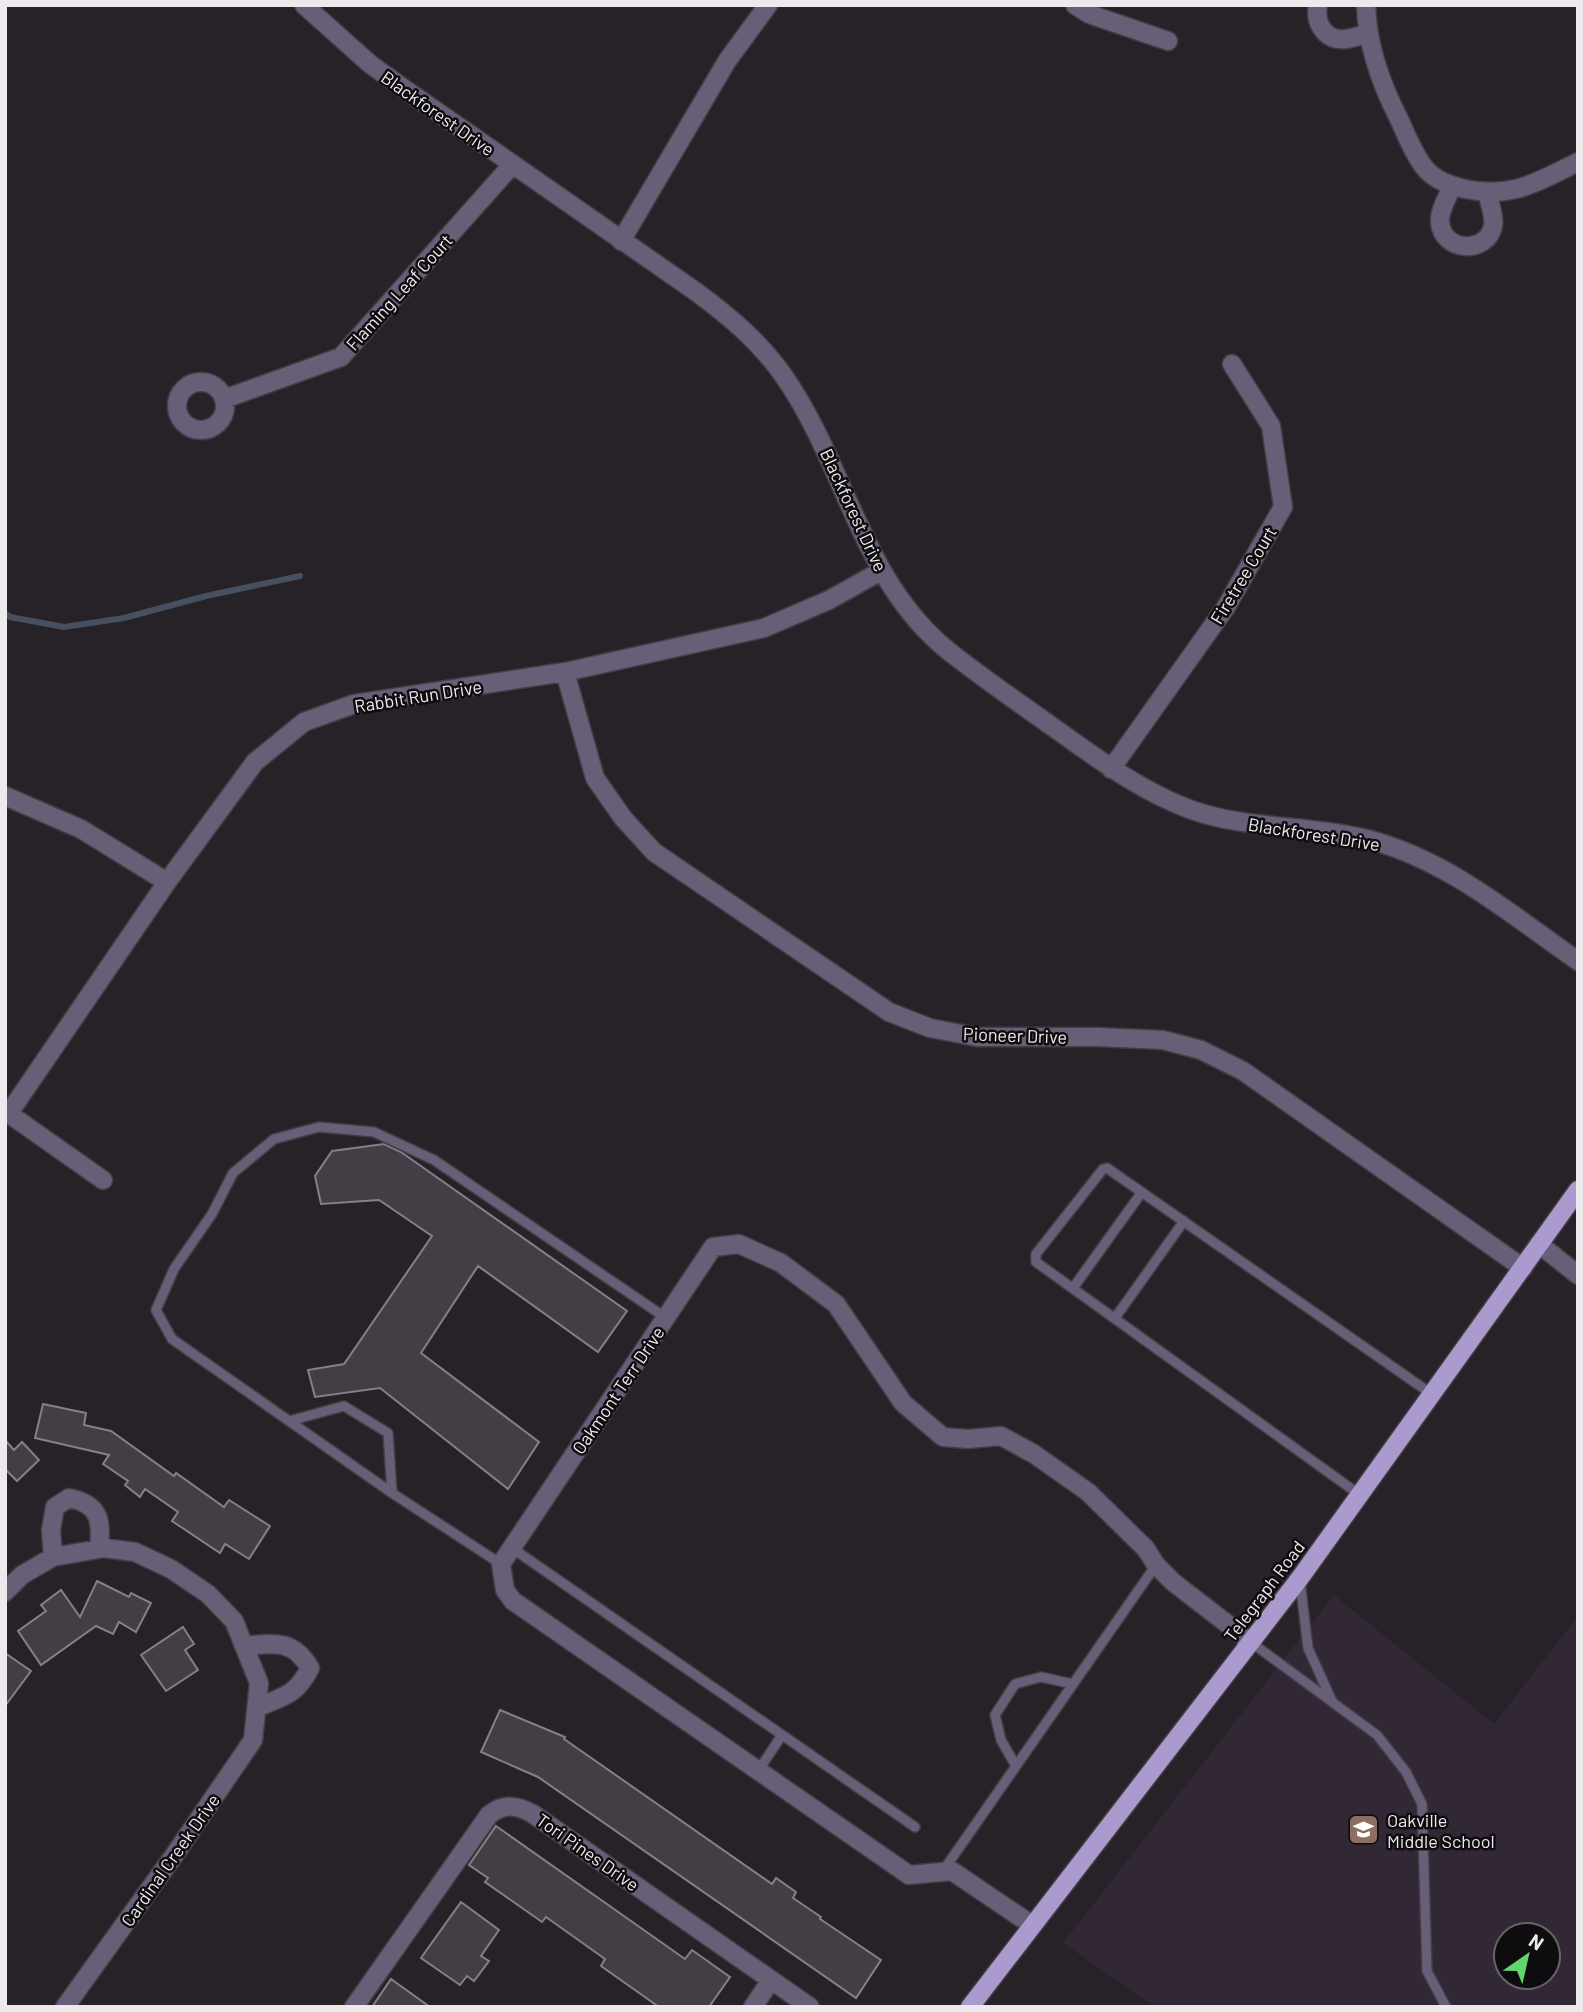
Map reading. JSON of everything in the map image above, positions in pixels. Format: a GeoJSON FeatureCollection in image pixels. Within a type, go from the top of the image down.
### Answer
{"type":"FeatureCollection","features":[{"type":"Feature","properties":{"kind":"main road","name":"Telegraph Road"},"geometry":{"type":"LineString","coordinates":[[970,2007],[1252,1643],[1578,1190]]}},
{"type":"Feature","properties":{"kind":"street","name":"Blackforest Drive"},"geometry":{"type":"LineString","coordinates":[[304,5],[370,64],[734,321],[763,348],[785,377],[807,415],[881,571],[899,600],[919,624],[948,650],[1111,769],[1146,789],[1189,809],[1224,819],[1364,838],[1407,852],[1448,871],[1480,891],[1578,961]]}},
{"type":"Feature","properties":{"kind":"street"},"geometry":{"type":"LineString","coordinates":[[621,241],[727,61],[768,5]]}},
{"type":"Feature","properties":{"kind":"street"},"geometry":{"type":"LineString","coordinates":[[1075,5],[1089,14],[1168,41]]}},
{"type":"Feature","properties":{"kind":"street"},"geometry":{"type":"LineString","coordinates":[[1318,5],[1318,23],[1329,36],[1346,39],[1369,34]]}},
{"type":"Feature","properties":{"kind":"street"},"geometry":{"type":"LineString","coordinates":[[1366,5],[1369,34],[1385,91],[1423,166],[1436,179],[1452,186],[1488,194],[1526,187],[1578,162]]}},
{"type":"Feature","properties":{"kind":"street","name":"Flaming Leaf Court"},"geometry":{"type":"LineString","coordinates":[[224,399],[341,357],[512,164]]}},
{"type":"Feature","properties":{"kind":"street"},"geometry":{"type":"LineString","coordinates":[[1452,186],[1440,221],[1446,238],[1462,247],[1479,244],[1491,232],[1493,214],[1488,194]]}},
{"type":"Feature","properties":{"kind":"street","name":"Firetree Court"},"geometry":{"type":"LineString","coordinates":[[1111,769],[1226,607],[1283,507],[1271,426],[1232,364]]}},
{"type":"Feature","properties":{"kind":"street","name":"Rabbit Run Drive"},"geometry":{"type":"LineString","coordinates":[[7,1112],[167,882],[255,762],[304,722],[354,704],[565,672],[764,628],[829,600],[881,571]]}},
{"type":"Feature","properties":{"kind":"street","name":"Pioneer Drive"},"geometry":{"type":"LineString","coordinates":[[565,672],[596,778],[623,818],[654,852],[889,1012],[930,1028],[976,1037],[1163,1040],[1201,1050],[1243,1072],[1522,1268]]}},
{"type":"Feature","properties":{"kind":"street"},"geometry":{"type":"LineString","coordinates":[[5,796],[81,829],[167,882]]}},
{"type":"Feature","properties":{"kind":"street"},"geometry":{"type":"LineString","coordinates":[[7,1112],[103,1180]]}},
{"type":"Feature","properties":{"kind":"street","name":"Oakmont Terr Drive"},"geometry":{"type":"LineString","coordinates":[[501,1564],[713,1247],[739,1244],[781,1263],[836,1304],[902,1403],[943,1437],[968,1439],[1001,1436],[1034,1454],[1088,1492],[1146,1549],[1156,1565],[1173,1582],[1252,1643]]}},
{"type":"Feature","properties":{"kind":"street"},"geometry":{"type":"LineString","coordinates":[[1539,1244],[1578,1275]]}},
{"type":"Feature","properties":{"kind":"street"},"geometry":{"type":"LineString","coordinates":[[53,1557],[51,1530],[55,1507],[69,1498],[83,1500],[92,1507],[100,1522],[99,1549]]}},
{"type":"Feature","properties":{"kind":"street","name":"Cardinal Creek Drive"},"geometry":{"type":"LineString","coordinates":[[5,1592],[22,1575],[53,1557],[99,1549],[135,1552],[171,1569],[208,1594],[233,1621],[259,1683],[254,1740],[65,2007]]}},
{"type":"Feature","properties":{"kind":"street"},"geometry":{"type":"LineString","coordinates":[[501,1564],[505,1590],[513,1601],[909,1875],[952,1871],[1032,1925]]}},
{"type":"Feature","properties":{"kind":"street"},"geometry":{"type":"LineString","coordinates":[[244,1646],[274,1643],[294,1649],[310,1668],[301,1686],[258,1707]]}},
{"type":"Feature","properties":{"kind":"street","name":"Tori Pines Drive"},"geometry":{"type":"LineString","coordinates":[[354,2007],[489,1815],[506,1805],[522,1808],[533,1814],[810,2007]]}},
{"type":"Feature","properties":{"kind":"street"},"geometry":{"type":"LineString","coordinates":[[753,2007],[771,1980]]}},
{"type":"Feature","properties":{"kind":"lane"},"geometry":{"type":"LineString","coordinates":[[501,1564],[391,1493],[172,1339],[156,1310],[174,1269],[212,1214],[233,1173],[274,1139],[319,1127],[374,1132],[434,1160],[667,1319]]}},
{"type":"Feature","properties":{"kind":"lane"},"geometry":{"type":"LineString","coordinates":[[1360,1495],[1036,1262],[1036,1254],[1103,1169],[1110,1169],[1433,1395]]}},
{"type":"Feature","properties":{"kind":"lane"},"geometry":{"type":"LineString","coordinates":[[1073,1288],[1142,1192]]}},
{"type":"Feature","properties":{"kind":"lane"},"geometry":{"type":"LineString","coordinates":[[1115,1318],[1184,1221]]}},
{"type":"Feature","properties":{"kind":"lane"},"geometry":{"type":"LineString","coordinates":[[289,1421],[344,1406],[388,1433],[391,1493]]}},
{"type":"Feature","properties":{"kind":"lane"},"geometry":{"type":"LineString","coordinates":[[512,1548],[915,1827]]}},
{"type":"Feature","properties":{"kind":"lane"},"geometry":{"type":"LineString","coordinates":[[942,1872],[1156,1565]]}},
{"type":"Feature","properties":{"kind":"lane"},"geometry":{"type":"LineString","coordinates":[[1300,1578],[1308,1648],[1333,1703]]}},
{"type":"Feature","properties":{"kind":"lane"},"geometry":{"type":"LineString","coordinates":[[1252,1643],[1377,1735],[1406,1772],[1422,1804],[1427,1971],[1446,2007]]}},
{"type":"Feature","properties":{"kind":"lane"},"geometry":{"type":"LineString","coordinates":[[1016,1766],[1001,1740],[995,1715],[1015,1684],[1041,1677],[1073,1684]]}},
{"type":"Feature","properties":{"kind":"lane"},"geometry":{"type":"LineString","coordinates":[[758,1771],[782,1735]]}},
{"type":"Feature","properties":{"kind":"shaded area","name":"Oakville Middle School"},"geometry":{"type":"Polygon","coordinates":[[[1334,1595],[1494,1724],[1578,1616],[1578,2007],[1155,2007],[1063,1943],[1334,1595]]]}},
{"type":"Feature","properties":{"kind":"building"},"geometry":{"type":"Polygon","coordinates":[[[384,1144],[401,1152],[627,1311],[598,1352],[478,1266],[421,1353],[539,1442],[508,1489],[380,1388],[315,1397],[308,1370],[344,1364],[432,1236],[379,1200],[321,1204],[315,1176],[332,1151],[384,1144]]]}},
{"type":"Feature","properties":{"kind":"building"},"geometry":{"type":"Polygon","coordinates":[[[43,1404],[86,1413],[84,1425],[111,1431],[174,1476],[176,1473],[224,1507],[229,1500],[270,1526],[249,1559],[225,1544],[220,1553],[172,1521],[178,1512],[145,1489],[140,1497],[125,1485],[128,1481],[103,1464],[109,1455],[35,1438],[43,1404]]]}},
{"type":"Feature","properties":{"kind":"building"},"geometry":{"type":"Polygon","coordinates":[[[5,1440],[14,1450],[22,1442],[39,1460],[17,1481],[5,1469],[5,1440]]]}},
{"type":"Feature","properties":{"kind":"building"},"geometry":{"type":"Polygon","coordinates":[[[97,1581],[129,1597],[131,1593],[151,1603],[136,1632],[119,1622],[113,1634],[96,1626],[41,1665],[18,1631],[46,1611],[41,1605],[61,1590],[80,1617],[97,1581]]]}},
{"type":"Feature","properties":{"kind":"building"},"geometry":{"type":"Polygon","coordinates":[[[183,1627],[194,1644],[185,1650],[198,1670],[166,1691],[141,1655],[183,1627]]]}},
{"type":"Feature","properties":{"kind":"building"},"geometry":{"type":"Polygon","coordinates":[[[5,1653],[31,1671],[5,1706],[5,1653]]]}},
{"type":"Feature","properties":{"kind":"building"},"geometry":{"type":"Polygon","coordinates":[[[500,1710],[565,1737],[564,1739],[772,1884],[776,1878],[796,1892],[793,1898],[881,1960],[856,1998],[538,1777],[481,1752],[500,1710]]]}},
{"type":"Feature","properties":{"kind":"building"},"geometry":{"type":"Polygon","coordinates":[[[496,1826],[685,1959],[692,1950],[730,1977],[709,2007],[659,2007],[601,1966],[605,1959],[546,1917],[542,1922],[485,1882],[488,1878],[469,1865],[496,1826]]]}},
{"type":"Feature","properties":{"kind":"building"},"geometry":{"type":"Polygon","coordinates":[[[461,1902],[499,1930],[481,1956],[489,1961],[474,1981],[467,1976],[460,1985],[421,1958],[461,1902]]]}},
{"type":"Feature","properties":{"kind":"building"},"geometry":{"type":"Polygon","coordinates":[[[391,1979],[430,2007],[372,2007],[391,1979]]]}},
{"type":"Feature","properties":{"kind":"waterway"},"geometry":{"type":"LineString","coordinates":[[5,613],[10,617],[64,627],[124,618],[206,596],[300,576]]}},
{"type":"Feature","properties":{"kind":"place","name":"Oakville Middle School"},"geometry":{"type":"Point","coordinates":[1364,1830]}}]}
